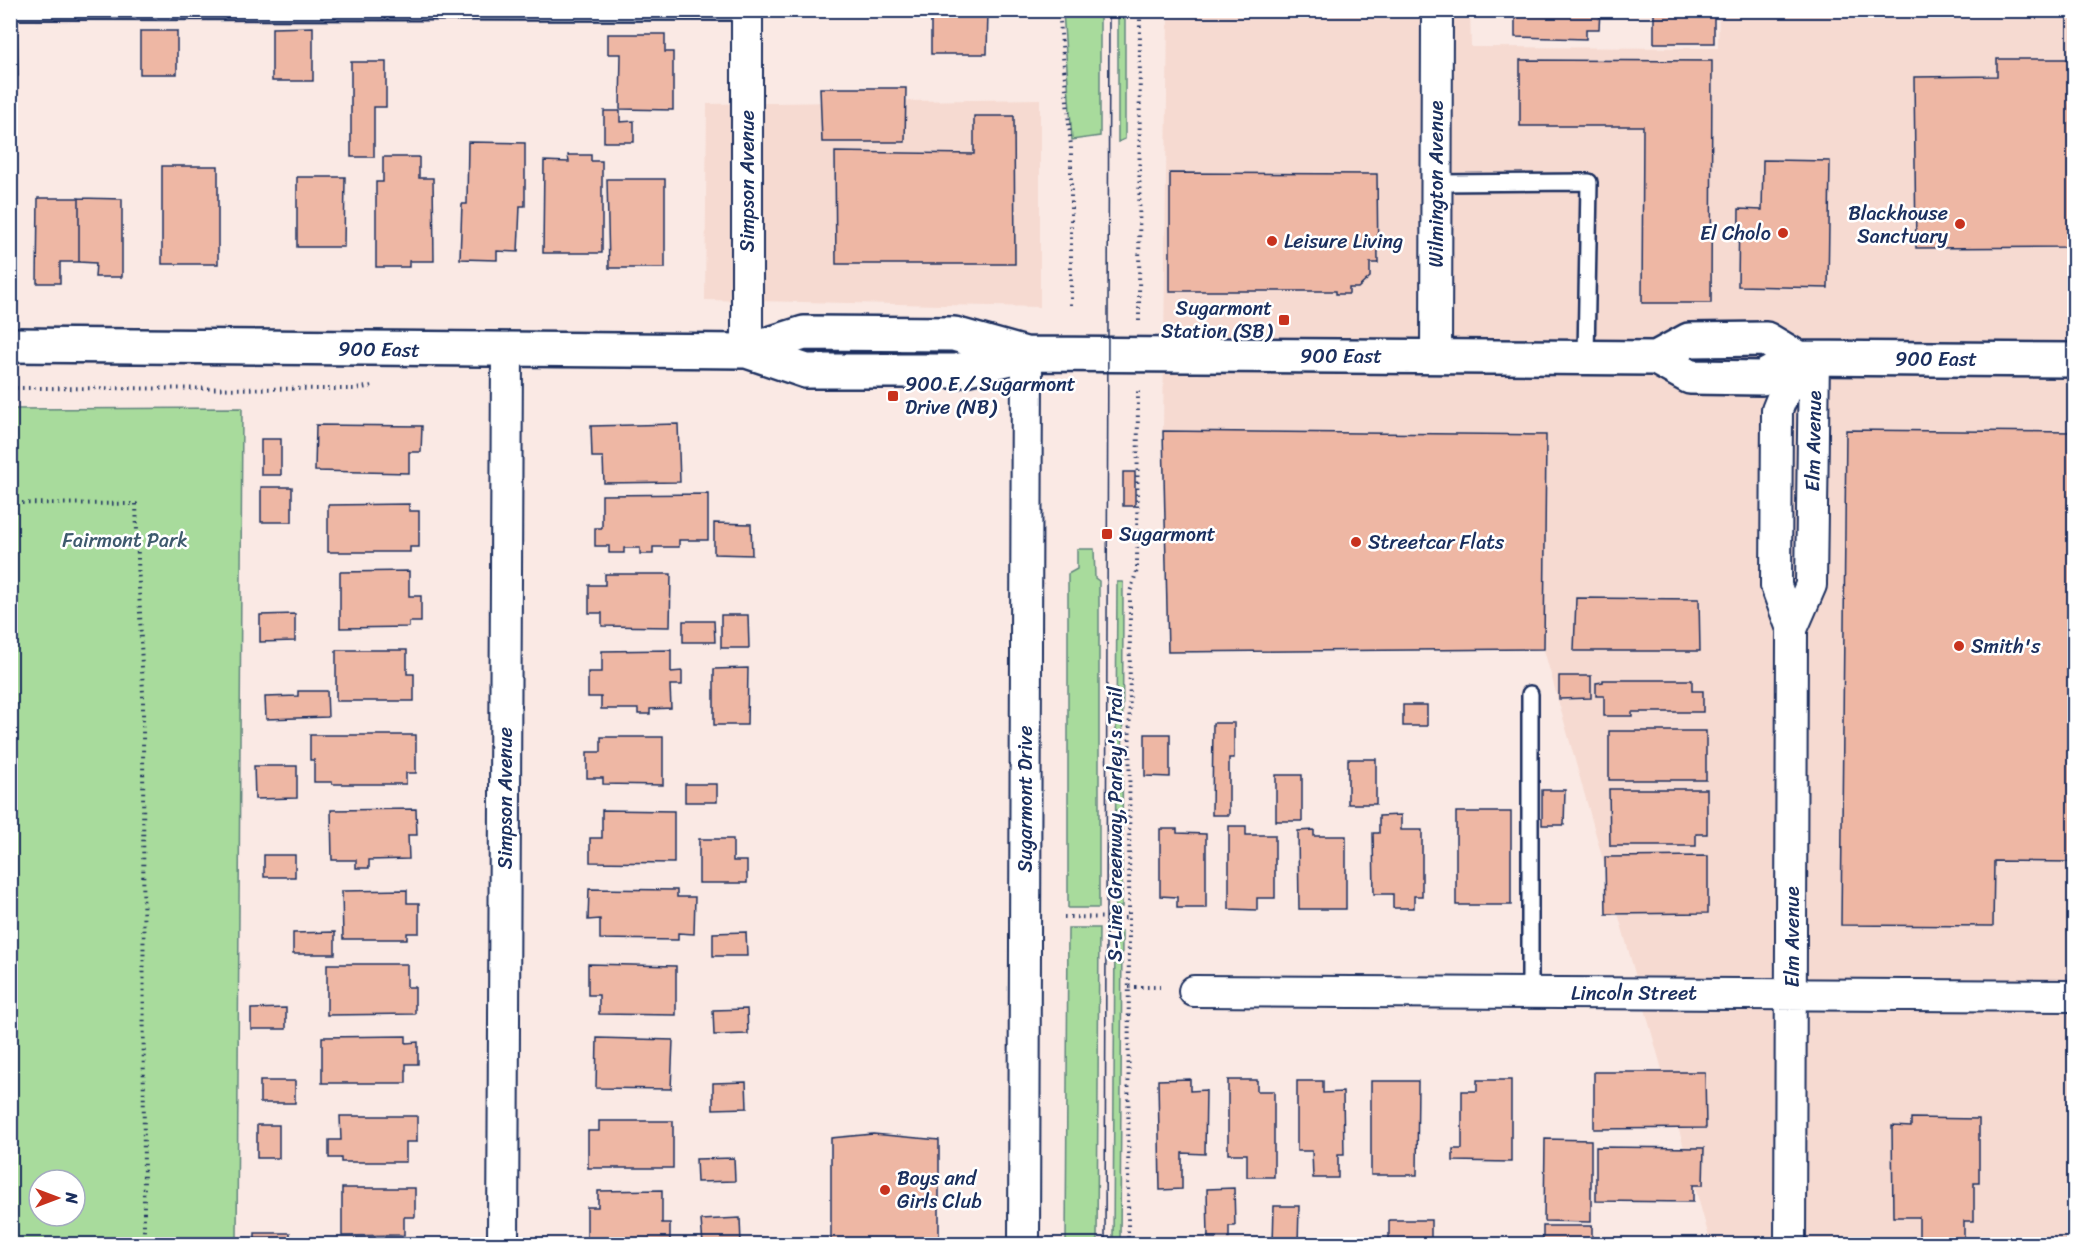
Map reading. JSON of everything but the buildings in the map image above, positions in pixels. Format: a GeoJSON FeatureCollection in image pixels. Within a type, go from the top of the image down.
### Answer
{"type":"FeatureCollection","features":[{"type":"Feature","properties":{"kind":"street","name":"Wilmington Avenue"},"geometry":{"type":"LineString","coordinates":[[1436,357],[1437,10]]}},
{"type":"Feature","properties":{"kind":"street","name":"Simpson Avenue"},"geometry":{"type":"LineString","coordinates":[[747,11],[747,351]]}},
{"type":"Feature","properties":{"kind":"street","name":"900 East"},"geometry":{"type":"LineString","coordinates":[[10,345],[507,351],[747,351],[804,333],[954,334],[1027,354],[1656,358],[1690,376],[1762,378],[1806,358],[2074,360]]}},
{"type":"Feature","properties":{"kind":"street","name":"Simpson Avenue"},"geometry":{"type":"LineString","coordinates":[[503,1245],[507,351]]}},
{"type":"Feature","properties":{"kind":"street","name":"Sugarmont Drive"},"geometry":{"type":"LineString","coordinates":[[1024,1245],[1027,354]]}},
{"type":"Feature","properties":{"kind":"street","name":"Elm Avenue"},"geometry":{"type":"LineString","coordinates":[[1790,1245],[1792,629],[1811,585],[1806,358]]}},
{"type":"Feature","properties":{"kind":"street","name":"Lincoln Street"},"geometry":{"type":"LineString","coordinates":[[1194,991],[2074,996]]}},
{"type":"Feature","properties":{"kind":"lane"},"geometry":{"type":"LineString","coordinates":[[10,11],[747,11]]}},
{"type":"Feature","properties":{"kind":"lane"},"geometry":{"type":"LineString","coordinates":[[1436,183],[1589,182],[1586,357]]}},
{"type":"Feature","properties":{"kind":"lane"},"geometry":{"type":"LineString","coordinates":[[1530,693],[1530,992]]}},
{"type":"Feature","properties":{"kind":"path"},"geometry":{"type":"LineString","coordinates":[[1059,10],[1071,147],[1071,304]]}},
{"type":"Feature","properties":{"kind":"path"},"geometry":{"type":"LineString","coordinates":[[1072,10],[1140,12],[1138,305]]}},
{"type":"Feature","properties":{"kind":"path"},"geometry":{"type":"LineString","coordinates":[[10,388],[356,389],[376,386]]}},
{"type":"Feature","properties":{"kind":"path","name":"S-Line Greenway, Parley's Trail"},"geometry":{"type":"LineString","coordinates":[[1128,1245],[1130,592],[1137,570],[1138,404]]}},
{"type":"Feature","properties":{"kind":"path"},"geometry":{"type":"LineString","coordinates":[[10,503],[136,504],[143,695],[144,1245]]}},
{"type":"Feature","properties":{"kind":"path"},"geometry":{"type":"LineString","coordinates":[[1064,917],[1130,918]]}},
{"type":"Feature","properties":{"kind":"shaded area"},"geometry":{"type":"Polygon","coordinates":[[[1168,11],[1470,11],[1471,47],[1718,48],[1719,11],[2074,11],[2074,1244],[1711,1244],[1544,650],[1168,652],[1163,431],[1168,11]]]}},
{"type":"Feature","properties":{"kind":"shaded area"},"geometry":{"type":"Polygon","coordinates":[[[1040,99],[1040,307],[705,300],[707,104],[1040,99]]]}},
{"type":"Feature","properties":{"kind":"green space"},"geometry":{"type":"Polygon","coordinates":[[[1063,11],[1100,11],[1100,136],[1072,140],[1063,11]]]}},
{"type":"Feature","properties":{"kind":"green space"},"geometry":{"type":"Polygon","coordinates":[[[1118,11],[1125,11],[1125,139],[1118,142],[1118,11]]]}},
{"type":"Feature","properties":{"kind":"green space","name":"Fairmont Park"},"geometry":{"type":"Polygon","coordinates":[[[242,408],[237,1244],[11,1244],[11,409],[242,408]]]}},
{"type":"Feature","properties":{"kind":"green space"},"geometry":{"type":"Polygon","coordinates":[[[1077,549],[1094,549],[1095,578],[1099,581],[1099,908],[1068,908],[1068,574],[1077,569],[1077,549]]]}},
{"type":"Feature","properties":{"kind":"green space"},"geometry":{"type":"Polygon","coordinates":[[[1117,582],[1123,582],[1122,907],[1115,907],[1117,582]]]}},
{"type":"Feature","properties":{"kind":"green space"},"geometry":{"type":"Polygon","coordinates":[[[1068,928],[1099,928],[1097,1244],[1066,1244],[1068,928]]]}},
{"type":"Feature","properties":{"kind":"green space"},"geometry":{"type":"Polygon","coordinates":[[[1115,931],[1122,931],[1120,1244],[1113,1244],[1115,931]]]}},
{"type":"Feature","properties":{"kind":"tram line"},"geometry":{"type":"LineString","coordinates":[[1105,1244],[1109,10]]}},
{"type":"Feature","properties":{"kind":"place","name":"Blackhouse Sanctuary"},"geometry":{"type":"Point","coordinates":[1960,224]}},
{"type":"Feature","properties":{"kind":"place","name":"El Cholo"},"geometry":{"type":"Point","coordinates":[1783,233]}},
{"type":"Feature","properties":{"kind":"place","name":"Leisure Living"},"geometry":{"type":"Point","coordinates":[1272,241]}},
{"type":"Feature","properties":{"kind":"place","name":"Sugarmont Station (SB)"},"geometry":{"type":"Point","coordinates":[1284,320]}},
{"type":"Feature","properties":{"kind":"place","name":"900 E / Sugarmont Drive (NB)"},"geometry":{"type":"Point","coordinates":[893,396]}},
{"type":"Feature","properties":{"kind":"place","name":"Sugarmont"},"geometry":{"type":"Point","coordinates":[1107,534]}},
{"type":"Feature","properties":{"kind":"place","name":"Streetcar Flats"},"geometry":{"type":"Point","coordinates":[1356,542]}},
{"type":"Feature","properties":{"kind":"place","name":"Smith's"},"geometry":{"type":"Point","coordinates":[1959,646]}},
{"type":"Feature","properties":{"kind":"place","name":"Boys and Girls Club"},"geometry":{"type":"Point","coordinates":[885,1190]}}]}
